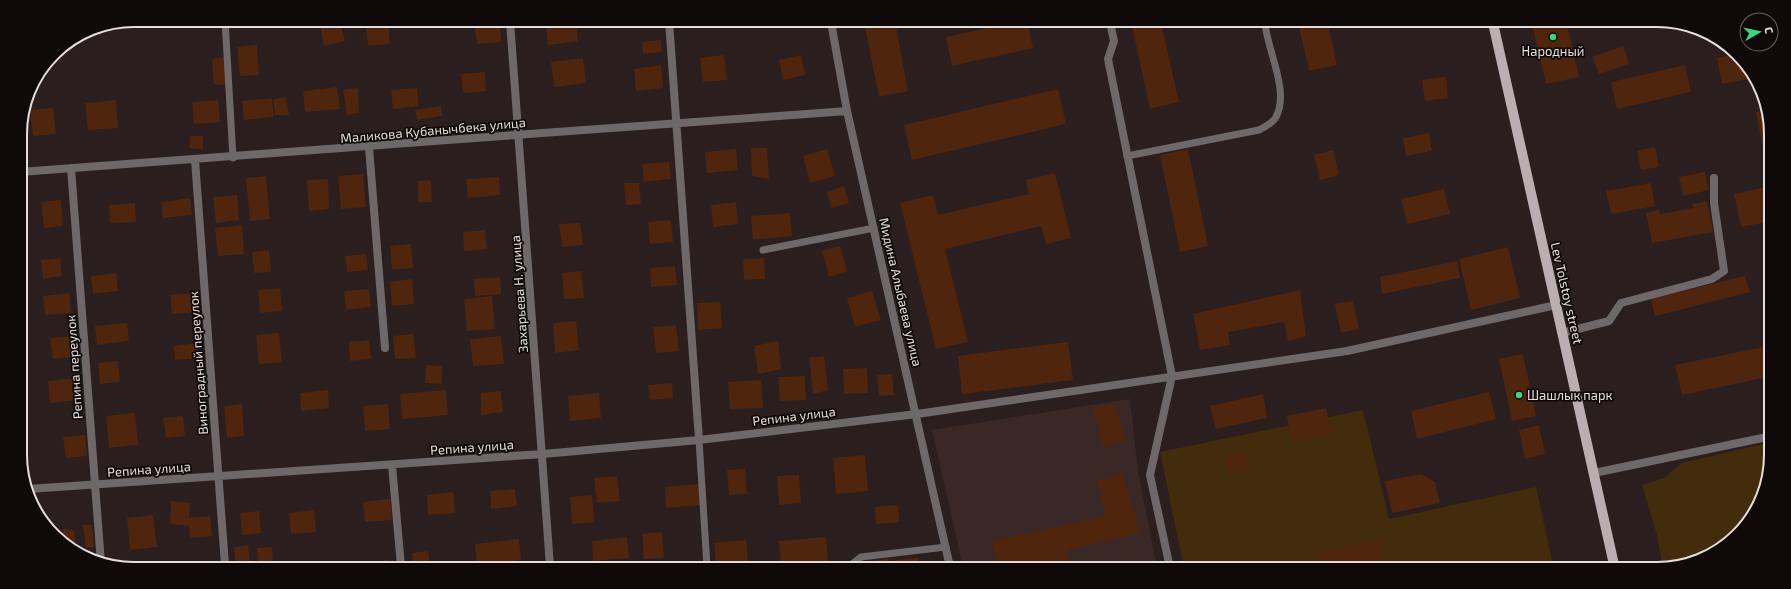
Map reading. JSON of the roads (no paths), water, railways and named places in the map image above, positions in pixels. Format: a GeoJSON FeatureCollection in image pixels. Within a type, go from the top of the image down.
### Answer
{"type":"FeatureCollection","features":[{"type":"Feature","properties":{"kind":"main road","name":"Lev Tolstoy street"},"geometry":{"type":"LineString","coordinates":[[1495,27],[1613,562]]}},
{"type":"Feature","properties":{"kind":"street","name":"Захарьева Н. улица"},"geometry":{"type":"LineString","coordinates":[[510,27],[550,562]]}},
{"type":"Feature","properties":{"kind":"street"},"geometry":{"type":"LineString","coordinates":[[669,27],[699,440]]}},
{"type":"Feature","properties":{"kind":"street","name":"Мидина Алыбаева улица"},"geometry":{"type":"LineString","coordinates":[[832,27],[847,111],[917,414],[949,562]]}},
{"type":"Feature","properties":{"kind":"street"},"geometry":{"type":"LineString","coordinates":[[1111,27],[1114,41],[1108,59],[1172,376],[1150,475],[1169,562]]}},
{"type":"Feature","properties":{"kind":"street","name":"Маликова Кубанычбека улица"},"geometry":{"type":"LineString","coordinates":[[27,171],[233,158],[676,122],[847,111]]}},
{"type":"Feature","properties":{"kind":"street"},"geometry":{"type":"LineString","coordinates":[[369,147],[385,348]]}},
{"type":"Feature","properties":{"kind":"street","name":"Виноградный переулок"},"geometry":{"type":"LineString","coordinates":[[195,160],[225,562]]}},
{"type":"Feature","properties":{"kind":"street","name":"Репина переулок"},"geometry":{"type":"LineString","coordinates":[[71,168],[100,556]]}},
{"type":"Feature","properties":{"kind":"street"},"geometry":{"type":"LineString","coordinates":[[1562,333],[1609,321],[1621,303],[1712,280],[1724,271],[1714,203],[1714,178]]}},
{"type":"Feature","properties":{"kind":"street","name":"Репина улица"},"geometry":{"type":"LineString","coordinates":[[33,489],[543,454],[699,440],[917,414],[1347,351],[1556,305]]}},
{"type":"Feature","properties":{"kind":"street"},"geometry":{"type":"LineString","coordinates":[[1594,473],[1764,438]]}},
{"type":"Feature","properties":{"kind":"street"},"geometry":{"type":"LineString","coordinates":[[392,465],[401,562]]}},
{"type":"Feature","properties":{"kind":"lane"},"geometry":{"type":"LineString","coordinates":[[225,27],[233,158]]}},
{"type":"Feature","properties":{"kind":"lane"},"geometry":{"type":"LineString","coordinates":[[1127,156],[1259,130],[1270,124],[1276,118],[1280,106],[1280,89],[1266,27]]}},
{"type":"Feature","properties":{"kind":"lane"},"geometry":{"type":"LineString","coordinates":[[763,250],[874,228]]}},
{"type":"Feature","properties":{"kind":"lane"},"geometry":{"type":"LineString","coordinates":[[699,440],[707,562]]}},
{"type":"Feature","properties":{"kind":"lane"},"geometry":{"type":"LineString","coordinates":[[854,562],[861,557],[946,547]]}},
{"type":"Feature","properties":{"kind":"place","name":"Народный"},"geometry":{"type":"Point","coordinates":[1553,37]}},
{"type":"Feature","properties":{"kind":"place","name":"Шашлык парк"},"geometry":{"type":"Point","coordinates":[1519,395]}}]}
